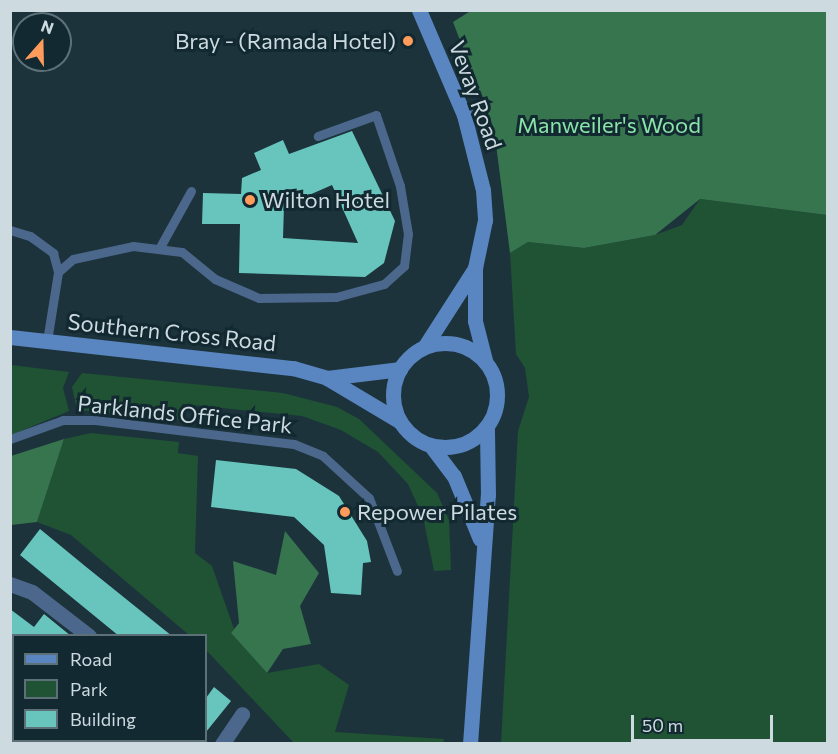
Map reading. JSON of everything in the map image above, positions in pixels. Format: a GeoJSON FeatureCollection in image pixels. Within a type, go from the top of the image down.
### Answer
{"type":"FeatureCollection","features":[{"type":"Feature","properties":{"kind":"main road","name":"Vevay Road"},"geometry":{"type":"LineString","coordinates":[[419,10],[464,115],[485,220],[476,268],[475,321],[485,360]]}},
{"type":"Feature","properties":{"kind":"main road","name":"Vevay Road"},"geometry":{"type":"LineString","coordinates":[[425,346],[476,268]]}},
{"type":"Feature","properties":{"kind":"main road","name":"Southern Cross Road"},"geometry":{"type":"LineString","coordinates":[[10,337],[255,360],[327,378],[399,421]]}},
{"type":"Feature","properties":{"kind":"main road"},"geometry":{"type":"LineString","coordinates":[[470,744],[481,542],[487,428],[498,390],[485,360],[456,344],[425,346],[400,369],[393,390],[399,421],[431,446],[454,476],[481,542]]}},
{"type":"Feature","properties":{"kind":"main road","name":"Southern Cross Road"},"geometry":{"type":"LineString","coordinates":[[327,378],[400,369]]}},
{"type":"Feature","properties":{"kind":"main road"},"geometry":{"type":"LineString","coordinates":[[431,446],[465,444],[487,428]]}},
{"type":"Feature","properties":{"kind":"street"},"geometry":{"type":"LineString","coordinates":[[10,584],[32,592],[86,634]]}},
{"type":"Feature","properties":{"kind":"street"},"geometry":{"type":"LineString","coordinates":[[222,744],[242,714]]}},
{"type":"Feature","properties":{"kind":"lane"},"geometry":{"type":"LineString","coordinates":[[464,115],[486,107]]}},
{"type":"Feature","properties":{"kind":"lane"},"geometry":{"type":"LineString","coordinates":[[58,272],[73,259],[103,252],[160,247],[182,252],[215,279],[259,298],[336,297],[384,284],[404,266],[408,234],[400,186],[376,114],[318,136]]}},
{"type":"Feature","properties":{"kind":"lane"},"geometry":{"type":"LineString","coordinates":[[160,247],[191,191]]}},
{"type":"Feature","properties":{"kind":"lane"},"geometry":{"type":"LineString","coordinates":[[10,230],[30,236],[53,253],[58,272],[46,341]]}},
{"type":"Feature","properties":{"kind":"lane","name":"Parklands Office Park"},"geometry":{"type":"LineString","coordinates":[[10,439],[63,420],[95,420],[294,444],[323,456],[369,498],[397,571]]}},
{"type":"Feature","properties":{"kind":"green space","name":"Manweiler's Wood"},"geometry":{"type":"Polygon","coordinates":[[[472,10],[827,11],[827,215],[700,199],[655,235],[584,248],[528,242],[510,253],[494,129],[453,22],[472,10]]]}},
{"type":"Feature","properties":{"kind":"green space"},"geometry":{"type":"Polygon","coordinates":[[[700,199],[827,215],[827,743],[501,744],[518,431],[529,397],[525,368],[516,354],[510,253],[528,242],[584,248],[655,235],[682,225],[700,199]]]}},
{"type":"Feature","properties":{"kind":"green space"},"geometry":{"type":"Polygon","coordinates":[[[11,365],[69,372],[63,388],[69,411],[11,435],[11,365]]]}},
{"type":"Feature","properties":{"kind":"green space"},"geometry":{"type":"Polygon","coordinates":[[[82,373],[283,393],[337,407],[359,419],[437,493],[449,520],[451,570],[434,571],[423,517],[408,484],[378,452],[341,430],[302,416],[182,404],[180,420],[77,410],[72,387],[82,373]]]}},
{"type":"Feature","properties":{"kind":"green space"},"geometry":{"type":"Polygon","coordinates":[[[91,433],[179,442],[178,453],[198,456],[195,553],[212,566],[234,629],[231,633],[267,673],[319,664],[349,685],[335,732],[444,739],[443,743],[294,743],[207,651],[207,634],[188,634],[71,535],[37,522],[64,439],[91,433]]]}},
{"type":"Feature","properties":{"kind":"green space"},"geometry":{"type":"Polygon","coordinates":[[[64,439],[37,522],[11,525],[11,456],[64,439]]]}},
{"type":"Feature","properties":{"kind":"green space"},"geometry":{"type":"Polygon","coordinates":[[[285,531],[319,573],[300,606],[311,644],[283,649],[267,673],[231,633],[239,623],[233,561],[276,575],[285,531]]]}},
{"type":"Feature","properties":{"kind":"building","name":"Wilton Hotel"},"geometry":{"type":"Polygon","coordinates":[[[352,131],[395,221],[384,263],[365,277],[239,273],[240,224],[202,224],[203,193],[241,194],[242,178],[261,170],[254,153],[283,140],[289,154],[352,131]],[[332,185],[284,206],[283,238],[358,243],[332,185]]]}},
{"type":"Feature","properties":{"kind":"building"},"geometry":{"type":"Polygon","coordinates":[[[216,460],[296,469],[339,496],[367,541],[371,562],[363,563],[361,595],[331,593],[324,545],[294,517],[211,507],[216,460]]]}},
{"type":"Feature","properties":{"kind":"building"},"geometry":{"type":"Polygon","coordinates":[[[40,529],[170,634],[117,634],[20,555],[40,529]]]}},
{"type":"Feature","properties":{"kind":"building"},"geometry":{"type":"Polygon","coordinates":[[[10,609],[34,627],[44,614],[69,634],[12,634],[10,636],[10,609]]]}},
{"type":"Feature","properties":{"kind":"building"},"geometry":{"type":"Polygon","coordinates":[[[214,687],[231,701],[207,731],[207,697],[214,687]]]}},
{"type":"Feature","properties":{"kind":"place","name":"Bray - (Ramada Hotel)"},"geometry":{"type":"Point","coordinates":[408,41]}},
{"type":"Feature","properties":{"kind":"place","name":"Wilton Hotel"},"geometry":{"type":"Point","coordinates":[250,200]}},
{"type":"Feature","properties":{"kind":"place","name":"Repower Pilates"},"geometry":{"type":"Point","coordinates":[345,512]}}]}
